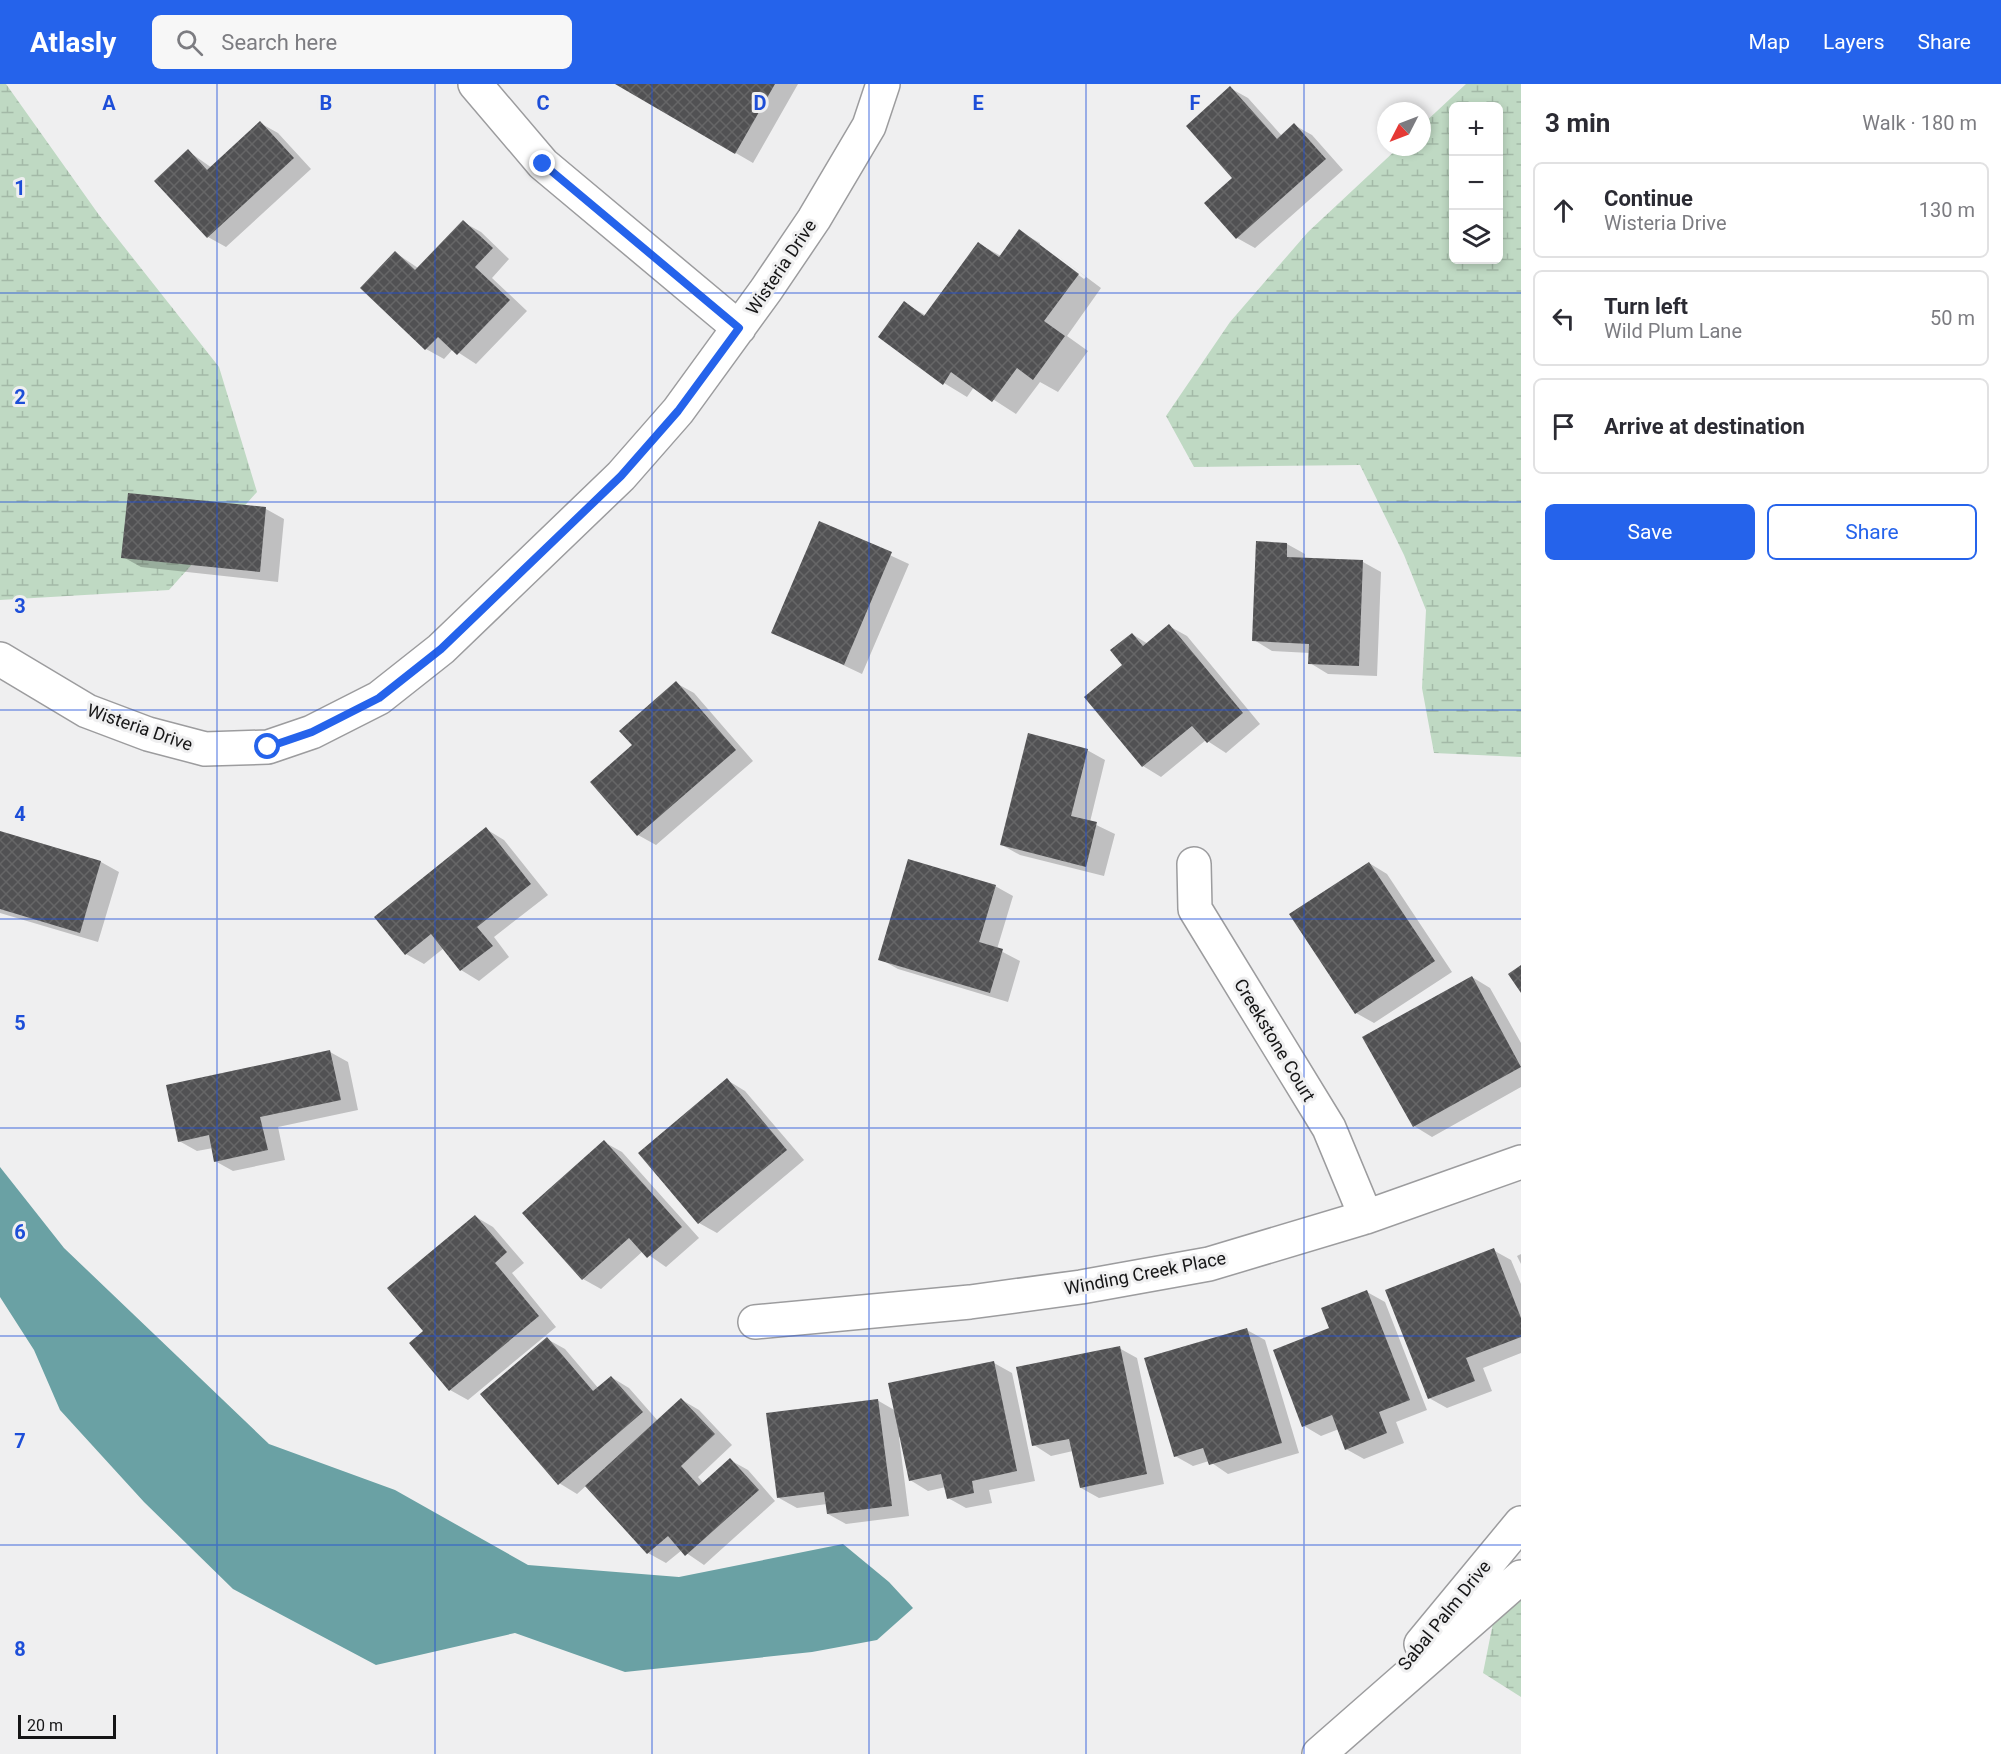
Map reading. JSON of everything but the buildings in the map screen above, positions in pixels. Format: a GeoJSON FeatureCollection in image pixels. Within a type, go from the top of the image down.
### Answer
{"type":"FeatureCollection","features":[{"type":"Feature","properties":{"kind":"street"},"geometry":{"type":"LineString","coordinates":[[475,84],[543,164],[739,328]]}},
{"type":"Feature","properties":{"kind":"street","name":"Wisteria Drive"},"geometry":{"type":"LineString","coordinates":[[0,658],[87,711],[148,734],[205,749],[268,747],[312,732],[379,698],[441,649],[621,476],[678,411],[739,328],[814,219],[869,126],[884,84]]}},
{"type":"Feature","properties":{"kind":"street","name":"Creekstone Court"},"geometry":{"type":"LineString","coordinates":[[1194,864],[1196,909],[1329,1128],[1366,1216]]}},
{"type":"Feature","properties":{"kind":"street","name":"Winding Creek Place"},"geometry":{"type":"LineString","coordinates":[[755,1322],[970,1302],[1081,1287],[1209,1264],[1366,1216],[1521,1162]]}},
{"type":"Feature","properties":{"kind":"street","name":"Sabal Palm Drive"},"geometry":{"type":"LineString","coordinates":[[1369,1709],[1521,1522]]}},
{"type":"Feature","properties":{"kind":"street","name":"Sabal Palm Drive"},"geometry":{"type":"LineString","coordinates":[[1319,1754],[1521,1577]]}},
{"type":"Feature","properties":{"kind":"green space"},"geometry":{"type":"Polygon","coordinates":[[[0,84],[6,84],[99,215],[219,367],[257,492],[169,590],[0,600],[0,84]]]}},
{"type":"Feature","properties":{"kind":"green space"},"geometry":{"type":"Polygon","coordinates":[[[1466,84],[1521,84],[1521,757],[1434,753],[1422,688],[1426,610],[1404,555],[1360,465],[1194,467],[1166,416],[1230,322],[1308,232],[1389,156],[1431,156],[1431,117],[1466,84]]]}},
{"type":"Feature","properties":{"kind":"green space"},"geometry":{"type":"Polygon","coordinates":[[[1521,1599],[1521,1697],[1483,1673],[1493,1623],[1521,1599]]]}},
{"type":"Feature","properties":{"kind":"water"},"geometry":{"type":"Polygon","coordinates":[[[0,1167],[64,1248],[269,1444],[395,1490],[528,1565],[679,1577],[843,1544],[889,1582],[913,1608],[877,1640],[812,1652],[625,1672],[515,1633],[376,1665],[233,1589],[144,1502],[60,1410],[34,1350],[0,1297],[0,1167]]]}},
{"type":"Feature","properties":{"kind":"route"},"geometry":{"type":"LineString","coordinates":[[268,747],[312,732],[379,698],[441,649],[621,476],[678,411],[739,328],[543,164]]}}]}
